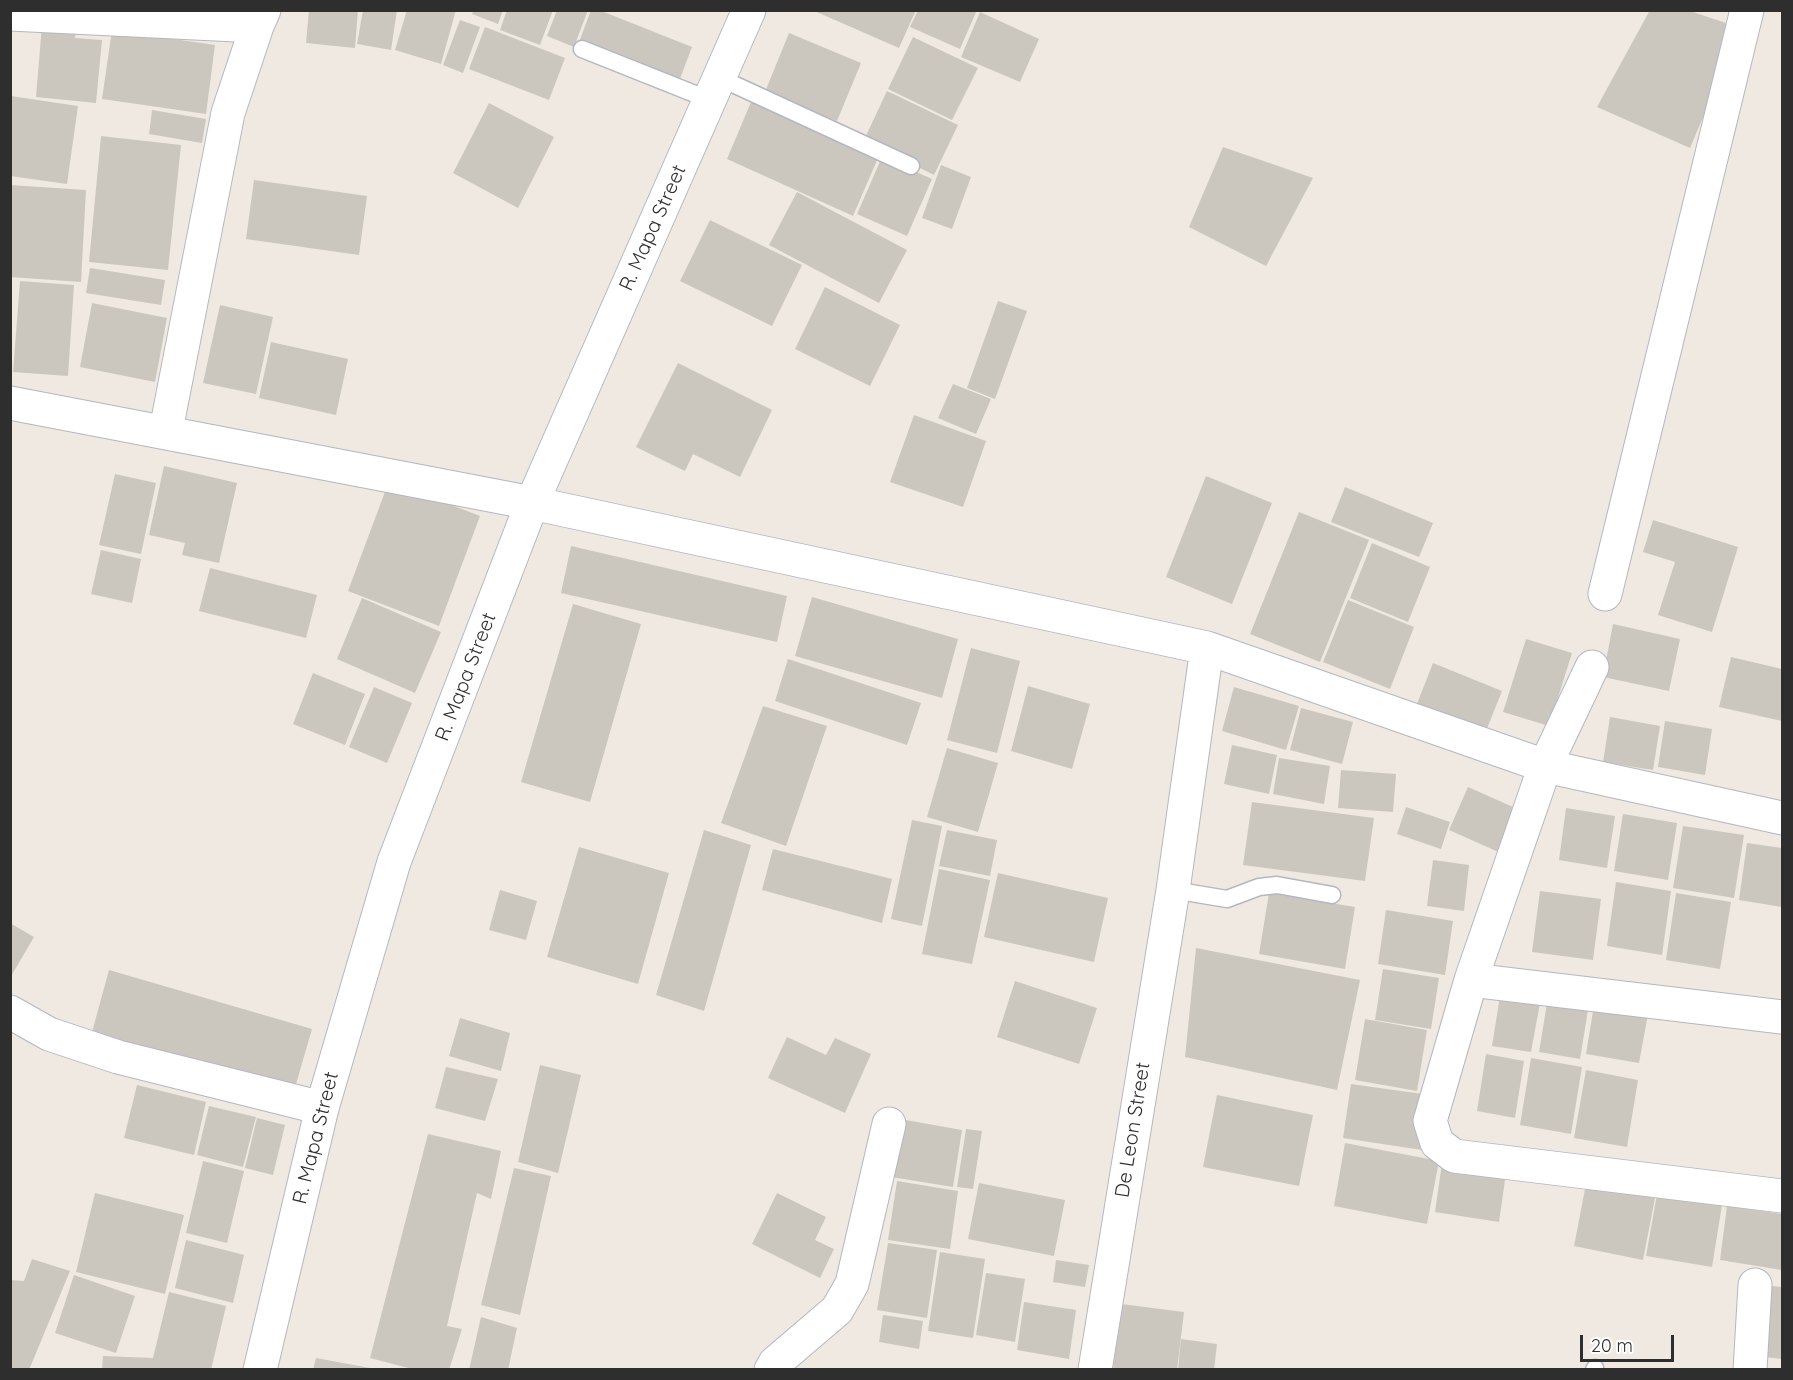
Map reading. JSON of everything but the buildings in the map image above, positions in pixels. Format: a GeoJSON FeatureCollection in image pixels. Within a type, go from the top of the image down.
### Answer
{"type":"FeatureCollection","features":[{"type":"Feature","properties":{"kind":"street","name":"R. Mapa Street"},"geometry":{"type":"LineString","coordinates":[[260,1370],[322,1108],[394,862],[532,503],[749,10]]}},
{"type":"Feature","properties":{"kind":"street"},"geometry":{"type":"LineString","coordinates":[[1605,594],[1747,10]]}},
{"type":"Feature","properties":{"kind":"street"},"geometry":{"type":"LineString","coordinates":[[10,14],[261,18],[228,113],[166,430]]}},
{"type":"Feature","properties":{"kind":"street"},"geometry":{"type":"LineString","coordinates":[[10,403],[166,430],[532,503],[1207,648],[1545,766],[1782,818]]}},
{"type":"Feature","properties":{"kind":"street","name":"De Leon Street"},"geometry":{"type":"LineString","coordinates":[[1095,1370],[1173,890],[1207,648]]}},
{"type":"Feature","properties":{"kind":"street"},"geometry":{"type":"LineString","coordinates":[[1592,666],[1545,766],[1471,980],[1430,1121],[1437,1143],[1454,1156],[1782,1196]]}},
{"type":"Feature","properties":{"kind":"street"},"geometry":{"type":"LineString","coordinates":[[1471,980],[1782,1017]]}},
{"type":"Feature","properties":{"kind":"street"},"geometry":{"type":"LineString","coordinates":[[10,1012],[49,1034],[118,1057],[322,1108]]}},
{"type":"Feature","properties":{"kind":"street"},"geometry":{"type":"LineString","coordinates":[[771,1370],[775,1363],[837,1310],[852,1284],[889,1124]]}},
{"type":"Feature","properties":{"kind":"street"},"geometry":{"type":"LineString","coordinates":[[1750,1370],[1755,1285]]}},
{"type":"Feature","properties":{"kind":"lane"},"geometry":{"type":"LineString","coordinates":[[582,49],[715,89],[911,166]]}},
{"type":"Feature","properties":{"kind":"lane"},"geometry":{"type":"LineString","coordinates":[[1173,890],[1227,899],[1259,887],[1278,885],[1332,895]]}}]}
